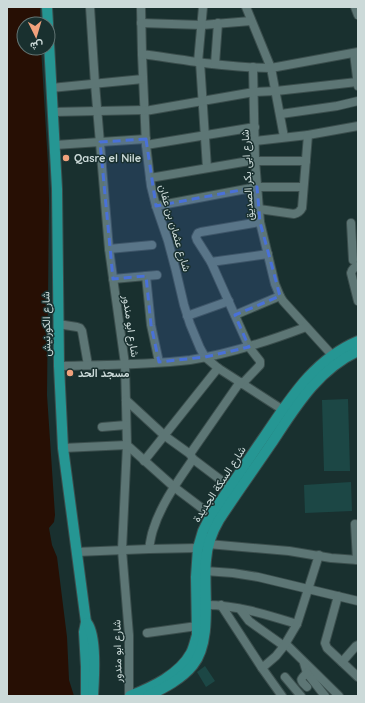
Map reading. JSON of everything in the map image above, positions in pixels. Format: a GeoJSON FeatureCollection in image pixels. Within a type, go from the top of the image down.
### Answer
{"type":"FeatureCollection","features":[{"type":"Feature","properties":{"kind":"main road","name":"شارع الكورنيش"},"geometry":{"type":"LineString","coordinates":[[50,56],[57,189],[58,324],[63,448],[86,622],[84,629],[86,696]]}},
{"type":"Feature","properties":{"kind":"main road","name":"شارع السكة الجديدة"},"geometry":{"type":"LineString","coordinates":[[129,696],[143,691],[175,672],[192,652],[197,635],[196,577],[198,548],[203,531],[211,516],[305,379],[332,355],[358,341]]}},
{"type":"Feature","properties":{"kind":"main road","name":"شارع السكة الجديدة"},"geometry":{"type":"LineString","coordinates":[[148,696],[182,676],[194,664],[204,644],[206,560],[208,544],[219,520],[307,391],[320,377],[342,359],[358,351]]}},
{"type":"Feature","properties":{"kind":"main road","name":"شارع الكورنيش"},"geometry":{"type":"LineString","coordinates":[[86,622],[91,631],[93,649],[93,696]]}},
{"type":"Feature","properties":{"kind":"street","name":"شارع ابو مندور"},"geometry":{"type":"LineString","coordinates":[[90,7],[109,249],[125,364],[126,445],[122,550],[129,635],[129,696]]}},
{"type":"Feature","properties":{"kind":"street","name":"شارع عثمان بن عفان"},"geometry":{"type":"LineString","coordinates":[[141,7],[146,142],[152,193],[168,241],[187,316],[204,357],[218,368],[283,410]]}},
{"type":"Feature","properties":{"kind":"street"},"geometry":{"type":"LineString","coordinates":[[203,7],[199,62],[207,168]]}},
{"type":"Feature","properties":{"kind":"street"},"geometry":{"type":"LineString","coordinates":[[246,7],[271,68],[281,114],[284,137]]}},
{"type":"Feature","properties":{"kind":"street"},"geometry":{"type":"LineString","coordinates":[[355,7],[358,15]]}},
{"type":"Feature","properties":{"kind":"street"},"geometry":{"type":"LineString","coordinates":[[141,23],[202,24],[251,21]]}},
{"type":"Feature","properties":{"kind":"street"},"geometry":{"type":"LineString","coordinates":[[215,64],[218,23]]}},
{"type":"Feature","properties":{"kind":"street"},"geometry":{"type":"LineString","coordinates":[[52,112],[145,111],[254,92],[358,84],[356,52],[271,68],[215,64],[142,54]]}},
{"type":"Feature","properties":{"kind":"street","name":"شارع ابى بكر الصديق"},"geometry":{"type":"LineString","coordinates":[[253,67],[257,187],[260,222],[276,284],[280,296],[287,306],[332,355]]}},
{"type":"Feature","properties":{"kind":"street"},"geometry":{"type":"LineString","coordinates":[[51,88],[144,79]]}},
{"type":"Feature","properties":{"kind":"street"},"geometry":{"type":"LineString","coordinates":[[281,114],[337,106],[358,101]]}},
{"type":"Feature","properties":{"kind":"street"},"geometry":{"type":"LineString","coordinates":[[255,141],[308,135],[358,126]]}},
{"type":"Feature","properties":{"kind":"street"},"geometry":{"type":"LineString","coordinates":[[54,145],[100,142],[146,142],[255,127]]}},
{"type":"Feature","properties":{"kind":"street"},"geometry":{"type":"LineString","coordinates":[[259,210],[294,214],[299,212],[302,208],[308,135]]}},
{"type":"Feature","properties":{"kind":"street"},"geometry":{"type":"LineString","coordinates":[[150,178],[256,160],[306,161]]}},
{"type":"Feature","properties":{"kind":"street"},"geometry":{"type":"LineString","coordinates":[[156,206],[257,187],[303,187]]}},
{"type":"Feature","properties":{"kind":"street"},"geometry":{"type":"LineString","coordinates":[[149,549],[152,532],[157,519],[192,456],[241,383],[260,365],[249,347],[211,262],[197,240],[197,235],[201,232],[260,222]]}},
{"type":"Feature","properties":{"kind":"street"},"geometry":{"type":"LineString","coordinates":[[351,222],[355,234],[355,267],[351,273],[358,301]]}},
{"type":"Feature","properties":{"kind":"street"},"geometry":{"type":"LineString","coordinates":[[109,249],[152,245]]}},
{"type":"Feature","properties":{"kind":"street"},"geometry":{"type":"LineString","coordinates":[[211,262],[268,254]]}},
{"type":"Feature","properties":{"kind":"street"},"geometry":{"type":"LineString","coordinates":[[113,280],[157,275]]}},
{"type":"Feature","properties":{"kind":"street"},"geometry":{"type":"LineString","coordinates":[[146,276],[151,325],[159,362]]}},
{"type":"Feature","properties":{"kind":"street"},"geometry":{"type":"LineString","coordinates":[[235,315],[280,296]]}},
{"type":"Feature","properties":{"kind":"street"},"geometry":{"type":"LineString","coordinates":[[187,316],[229,301]]}},
{"type":"Feature","properties":{"kind":"street"},"geometry":{"type":"LineString","coordinates":[[58,324],[80,328],[82,331],[88,365]]}},
{"type":"Feature","properties":{"kind":"street"},"geometry":{"type":"LineString","coordinates":[[59,366],[180,361],[249,347],[306,327]]}},
{"type":"Feature","properties":{"kind":"street"},"geometry":{"type":"LineString","coordinates":[[144,461],[218,368]]}},
{"type":"Feature","properties":{"kind":"street"},"geometry":{"type":"LineString","coordinates":[[126,400],[165,436],[230,487]]}},
{"type":"Feature","properties":{"kind":"street"},"geometry":{"type":"LineString","coordinates":[[102,427],[126,425]]}},
{"type":"Feature","properties":{"kind":"street"},"geometry":{"type":"LineString","coordinates":[[63,448],[126,445],[174,487],[211,516]]}},
{"type":"Feature","properties":{"kind":"street"},"geometry":{"type":"LineString","coordinates":[[208,544],[289,551],[344,560],[357,560],[355,524]]}},
{"type":"Feature","properties":{"kind":"street"},"geometry":{"type":"LineString","coordinates":[[76,552],[198,548]]}},
{"type":"Feature","properties":{"kind":"street"},"geometry":{"type":"LineString","coordinates":[[262,668],[276,656],[285,645],[297,624],[319,555]]}},
{"type":"Feature","properties":{"kind":"street"},"geometry":{"type":"LineString","coordinates":[[205,571],[258,577],[358,601]]}},
{"type":"Feature","properties":{"kind":"street"},"geometry":{"type":"LineString","coordinates":[[338,596],[325,643],[327,648],[358,677]]}},
{"type":"Feature","properties":{"kind":"street"},"geometry":{"type":"LineString","coordinates":[[206,605],[221,605],[240,608],[297,624]]}},
{"type":"Feature","properties":{"kind":"street"},"geometry":{"type":"LineString","coordinates":[[221,605],[282,696]]}},
{"type":"Feature","properties":{"kind":"street"},"geometry":{"type":"LineString","coordinates":[[240,608],[249,621],[285,645],[339,696]]}},
{"type":"Feature","properties":{"kind":"street"},"geometry":{"type":"LineString","coordinates":[[147,633],[197,626]]}},
{"type":"Feature","properties":{"kind":"street"},"geometry":{"type":"LineString","coordinates":[[342,662],[358,645]]}},
{"type":"Feature","properties":{"kind":"street"},"geometry":{"type":"LineString","coordinates":[[303,661],[307,673],[325,696]]}},
{"type":"Feature","properties":{"kind":"street"},"geometry":{"type":"LineString","coordinates":[[307,673],[301,678],[301,681],[307,687]]}},
{"type":"Feature","properties":{"kind":"street"},"geometry":{"type":"LineString","coordinates":[[285,677],[301,696]]}},
{"type":"Feature","properties":{"kind":"highlighted area"},"geometry":{"type":"Polygon","coordinates":[[[146,139],[156,206],[257,187],[260,222],[280,296],[235,315],[249,347],[205,357],[159,362],[151,325],[146,276],[113,279],[100,142],[146,139]]]}},
{"type":"Feature","properties":{"kind":"shaded area"},"geometry":{"type":"Polygon","coordinates":[[[7,7],[40,7],[40,16],[16,16],[16,56],[41,56],[49,201],[47,395],[55,515],[54,522],[49,528],[52,545],[57,557],[67,637],[69,680],[74,696],[7,696],[7,7]]]}},
{"type":"Feature","properties":{"kind":"building"},"geometry":{"type":"Polygon","coordinates":[[[348,399],[350,471],[324,471],[322,400],[348,399]]]}},
{"type":"Feature","properties":{"kind":"building"},"geometry":{"type":"Polygon","coordinates":[[[351,482],[352,511],[305,513],[304,485],[351,482]]]}},
{"type":"Feature","properties":{"kind":"building"},"geometry":{"type":"Polygon","coordinates":[[[205,666],[215,681],[206,687],[197,672],[205,666]]]}},
{"type":"Feature","properties":{"kind":"place","name":"Qasre el Nile"},"geometry":{"type":"Point","coordinates":[66,158]}},
{"type":"Feature","properties":{"kind":"place","name":"مسجد الحد"},"geometry":{"type":"Point","coordinates":[70,373]}}]}
